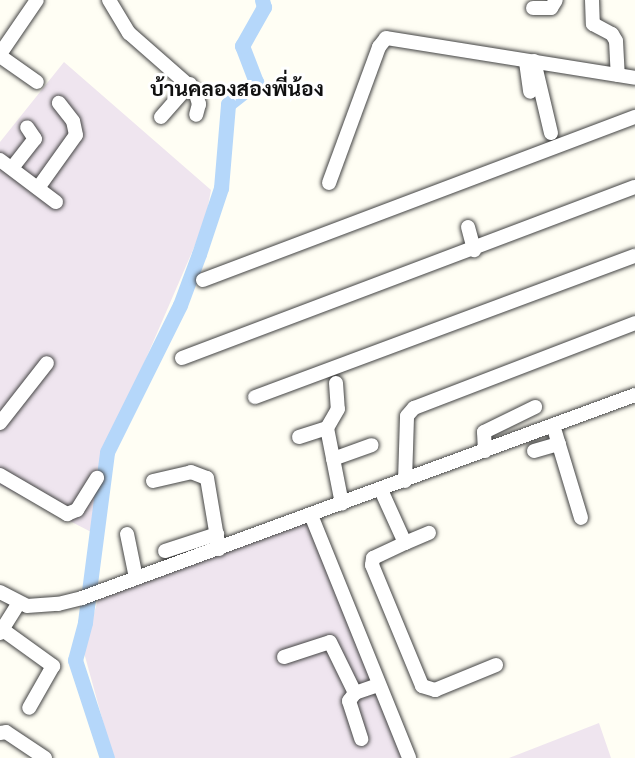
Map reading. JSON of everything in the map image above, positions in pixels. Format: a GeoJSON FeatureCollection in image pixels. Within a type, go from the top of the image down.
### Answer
{"type":"FeatureCollection","features":[{"type":"Feature","properties":{"kind":"street"},"geometry":{"type":"LineString","coordinates":[[37,0],[0,55],[37,81]]}},
{"type":"Feature","properties":{"kind":"street"},"geometry":{"type":"LineString","coordinates":[[109,0],[129,33],[190,84],[199,97],[196,115]]}},
{"type":"Feature","properties":{"kind":"street"},"geometry":{"type":"LineString","coordinates":[[533,8],[551,8],[556,0]]}},
{"type":"Feature","properties":{"kind":"street"},"geometry":{"type":"LineString","coordinates":[[592,0],[593,24],[612,34],[615,41],[618,75]]}},
{"type":"Feature","properties":{"kind":"street"},"geometry":{"type":"LineString","coordinates":[[329,183],[381,40],[397,37],[635,78]]}},
{"type":"Feature","properties":{"kind":"street"},"geometry":{"type":"LineString","coordinates":[[530,61],[530,92]]}},
{"type":"Feature","properties":{"kind":"street"},"geometry":{"type":"LineString","coordinates":[[530,61],[551,133]]}},
{"type":"Feature","properties":{"kind":"street"},"geometry":{"type":"LineString","coordinates":[[161,117],[190,84]]}},
{"type":"Feature","properties":{"kind":"street"},"geometry":{"type":"LineString","coordinates":[[38,188],[76,135],[74,121],[59,103]]}},
{"type":"Feature","properties":{"kind":"street"},"geometry":{"type":"LineString","coordinates":[[203,280],[635,117]]}},
{"type":"Feature","properties":{"kind":"street"},"geometry":{"type":"LineString","coordinates":[[12,168],[35,139],[27,127]]}},
{"type":"Feature","properties":{"kind":"street"},"geometry":{"type":"LineString","coordinates":[[0,160],[56,202]]}},
{"type":"Feature","properties":{"kind":"street"},"geometry":{"type":"LineString","coordinates":[[182,358],[635,188]]}},
{"type":"Feature","properties":{"kind":"street"},"geometry":{"type":"LineString","coordinates":[[468,227],[474,250]]}},
{"type":"Feature","properties":{"kind":"street"},"geometry":{"type":"LineString","coordinates":[[255,396],[635,256]]}},
{"type":"Feature","properties":{"kind":"street"},"geometry":{"type":"LineString","coordinates":[[405,481],[407,416],[414,408],[635,323]]}},
{"type":"Feature","properties":{"kind":"street"},"geometry":{"type":"LineString","coordinates":[[0,423],[47,363]]}},
{"type":"Feature","properties":{"kind":"street"},"geometry":{"type":"LineString","coordinates":[[336,383],[338,408],[327,428],[342,504]]}},
{"type":"Feature","properties":{"kind":"street"},"geometry":{"type":"LineString","coordinates":[[0,592],[18,604],[42,606],[82,598],[635,395]]}},
{"type":"Feature","properties":{"kind":"street"},"geometry":{"type":"LineString","coordinates":[[485,450],[484,432],[535,407]]}},
{"type":"Feature","properties":{"kind":"street"},"geometry":{"type":"LineString","coordinates":[[553,425],[581,518]]}},
{"type":"Feature","properties":{"kind":"street"},"geometry":{"type":"LineString","coordinates":[[299,437],[327,428]]}},
{"type":"Feature","properties":{"kind":"street"},"geometry":{"type":"LineString","coordinates":[[534,451],[559,444]]}},
{"type":"Feature","properties":{"kind":"street"},"geometry":{"type":"LineString","coordinates":[[333,459],[372,445]]}},
{"type":"Feature","properties":{"kind":"street"},"geometry":{"type":"LineString","coordinates":[[153,481],[191,472],[207,478],[219,549]]}},
{"type":"Feature","properties":{"kind":"street"},"geometry":{"type":"LineString","coordinates":[[0,475],[67,514],[77,510],[97,478]]}},
{"type":"Feature","properties":{"kind":"street"},"geometry":{"type":"LineString","coordinates":[[381,490],[405,543]]}},
{"type":"Feature","properties":{"kind":"street"},"geometry":{"type":"LineString","coordinates":[[311,515],[378,685],[410,758]]}},
{"type":"Feature","properties":{"kind":"street"},"geometry":{"type":"LineString","coordinates":[[429,533],[373,558],[372,565],[422,686],[435,690],[496,665]]}},
{"type":"Feature","properties":{"kind":"street"},"geometry":{"type":"LineString","coordinates":[[127,534],[136,578]]}},
{"type":"Feature","properties":{"kind":"street"},"geometry":{"type":"LineString","coordinates":[[165,551],[217,534]]}},
{"type":"Feature","properties":{"kind":"street"},"geometry":{"type":"LineString","coordinates":[[18,604],[1,632],[53,666],[29,708]]}},
{"type":"Feature","properties":{"kind":"street"},"geometry":{"type":"LineString","coordinates":[[284,657],[330,642],[355,693]]}},
{"type":"Feature","properties":{"kind":"street"},"geometry":{"type":"LineString","coordinates":[[361,739],[349,702],[355,693],[378,685]]}},
{"type":"Feature","properties":{"kind":"street"},"geometry":{"type":"LineString","coordinates":[[0,733],[6,732],[45,758]]}},
{"type":"Feature","properties":{"kind":"shaded area"},"geometry":{"type":"Polygon","coordinates":[[[64,62],[211,190],[205,222],[119,421],[104,473],[95,534],[0,485],[0,142],[64,62]]]}},
{"type":"Feature","properties":{"kind":"shaded area"},"geometry":{"type":"Polygon","coordinates":[[[318,517],[416,758],[113,758],[83,649],[98,600],[318,517]]]}},
{"type":"Feature","properties":{"kind":"shaded area"},"geometry":{"type":"Polygon","coordinates":[[[599,723],[611,758],[509,758],[599,723]]]}},
{"type":"Feature","properties":{"kind":"waterway"},"geometry":{"type":"LineString","coordinates":[[107,758],[75,660],[85,622],[107,452],[180,305],[199,254],[221,188],[228,104],[256,82],[242,46],[264,7],[262,0]]}},
{"type":"Feature","properties":{"kind":"district","name":"บ้านคลองสองพี่น้อง"},"geometry":{"type":"Point","coordinates":[237,89]}}]}
